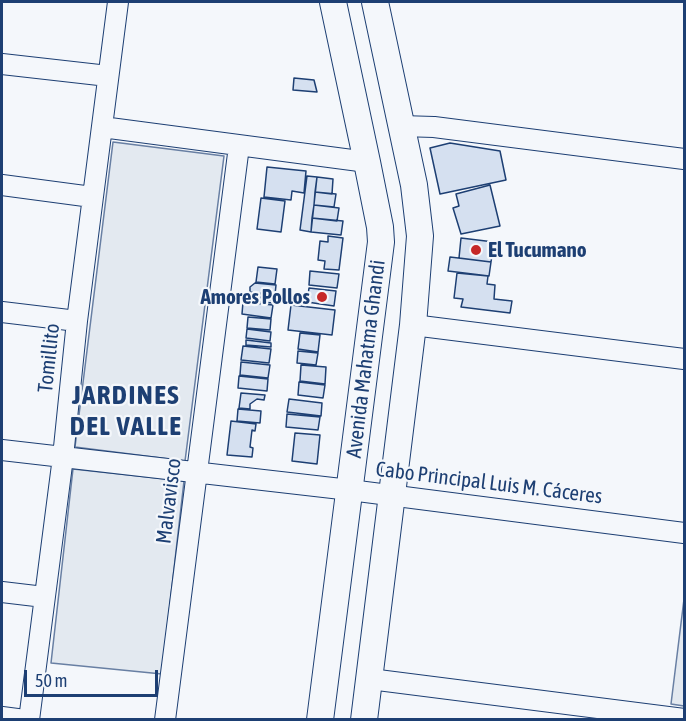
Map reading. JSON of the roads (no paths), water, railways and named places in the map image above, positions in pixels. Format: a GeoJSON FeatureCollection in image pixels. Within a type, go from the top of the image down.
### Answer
{"type":"FeatureCollection","features":[{"type":"Feature","properties":{"kind":"main road","name":"Avenida Mahatma Ghandi"},"geometry":{"type":"LineString","coordinates":[[320,720],[381,243],[380,227],[333,2]]}},
{"type":"Feature","properties":{"kind":"main road","name":"Avenida Mahatma Ghandi"},"geometry":{"type":"LineString","coordinates":[[364,720],[413,325],[420,236],[414,185],[375,2]]}},
{"type":"Feature","properties":{"kind":"street","name":"Tomillito"},"geometry":{"type":"LineString","coordinates":[[27,720],[63,457],[77,321],[118,2]]}},
{"type":"Feature","properties":{"kind":"street"},"geometry":{"type":"LineString","coordinates":[[2,64],[108,76]]}},
{"type":"Feature","properties":{"kind":"street"},"geometry":{"type":"LineString","coordinates":[[401,126],[434,127],[684,159]]}},
{"type":"Feature","properties":{"kind":"street"},"geometry":{"type":"LineString","coordinates":[[102,127],[367,162]]}},
{"type":"Feature","properties":{"kind":"street","name":"Malvavisco"},"geometry":{"type":"LineString","coordinates":[[165,720],[239,146]]}},
{"type":"Feature","properties":{"kind":"street"},"geometry":{"type":"LineString","coordinates":[[2,185],[92,197]]}},
{"type":"Feature","properties":{"kind":"street"},"geometry":{"type":"LineString","coordinates":[[2,312],[77,321]]}},
{"type":"Feature","properties":{"kind":"street"},"geometry":{"type":"LineString","coordinates":[[413,325],[684,359]]}},
{"type":"Feature","properties":{"kind":"street","name":"Cabo Principal Luis M. Cáceres"},"geometry":{"type":"LineString","coordinates":[[2,450],[393,495],[684,533]]}},
{"type":"Feature","properties":{"kind":"street"},"geometry":{"type":"LineString","coordinates":[[2,592],[44,597]]}},
{"type":"Feature","properties":{"kind":"street"},"geometry":{"type":"LineString","coordinates":[[370,679],[684,718]]}},
{"type":"Feature","properties":{"kind":"street"},"geometry":{"type":"LineString","coordinates":[[2,717],[27,720]]}},
{"type":"Feature","properties":{"kind":"place","name":"El Tucumano"},"geometry":{"type":"Point","coordinates":[476,250]}},
{"type":"Feature","properties":{"kind":"place","name":"Amores Pollos"},"geometry":{"type":"Point","coordinates":[322,297]}},
{"type":"Feature","properties":{"kind":"district","name":"JARDINES DEL VALLE"},"geometry":{"type":"Point","coordinates":[126,410]}}]}
